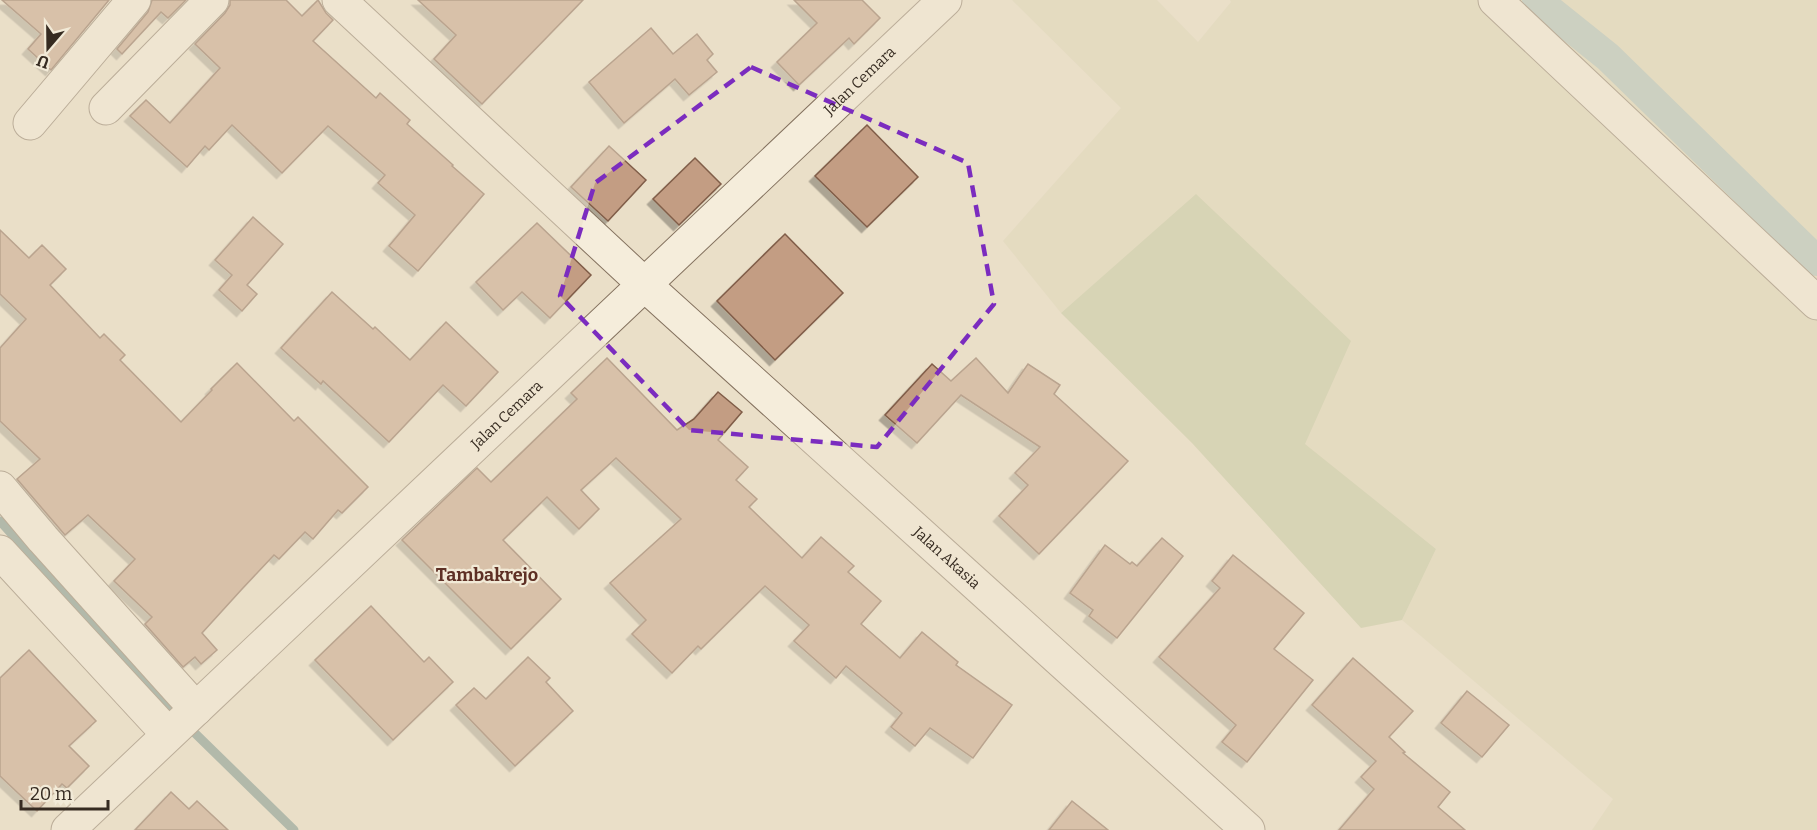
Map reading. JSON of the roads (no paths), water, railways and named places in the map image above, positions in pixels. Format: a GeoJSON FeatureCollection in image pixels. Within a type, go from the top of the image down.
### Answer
{"type":"FeatureCollection","features":[{"type":"Feature","properties":{"kind":"street"},"geometry":{"type":"LineString","coordinates":[[30,123],[134,0]]}},
{"type":"Feature","properties":{"kind":"street"},"geometry":{"type":"LineString","coordinates":[[106,108],[212,0]]}},
{"type":"Feature","properties":{"kind":"street","name":"Jalan Akasia"},"geometry":{"type":"LineString","coordinates":[[339,0],[645,285],[1248,830]]}},
{"type":"Feature","properties":{"kind":"street","name":"Jalan Cemara"},"geometry":{"type":"LineString","coordinates":[[68,830],[945,0]]}},
{"type":"Feature","properties":{"kind":"street"},"geometry":{"type":"LineString","coordinates":[[1495,0],[1817,303]]}},
{"type":"Feature","properties":{"kind":"street"},"geometry":{"type":"LineString","coordinates":[[0,488],[43,539],[182,722]]}},
{"type":"Feature","properties":{"kind":"street"},"geometry":{"type":"LineString","coordinates":[[0,552],[182,722]]}},
{"type":"Feature","properties":{"kind":"waterway"},"geometry":{"type":"LineString","coordinates":[[1537,0],[1608,57],[1817,261]]}},
{"type":"Feature","properties":{"kind":"waterway"},"geometry":{"type":"LineString","coordinates":[[0,521],[161,700],[294,830]]}},
{"type":"Feature","properties":{"kind":"district","name":"Tambakrejo"},"geometry":{"type":"Point","coordinates":[487,575]}}]}
